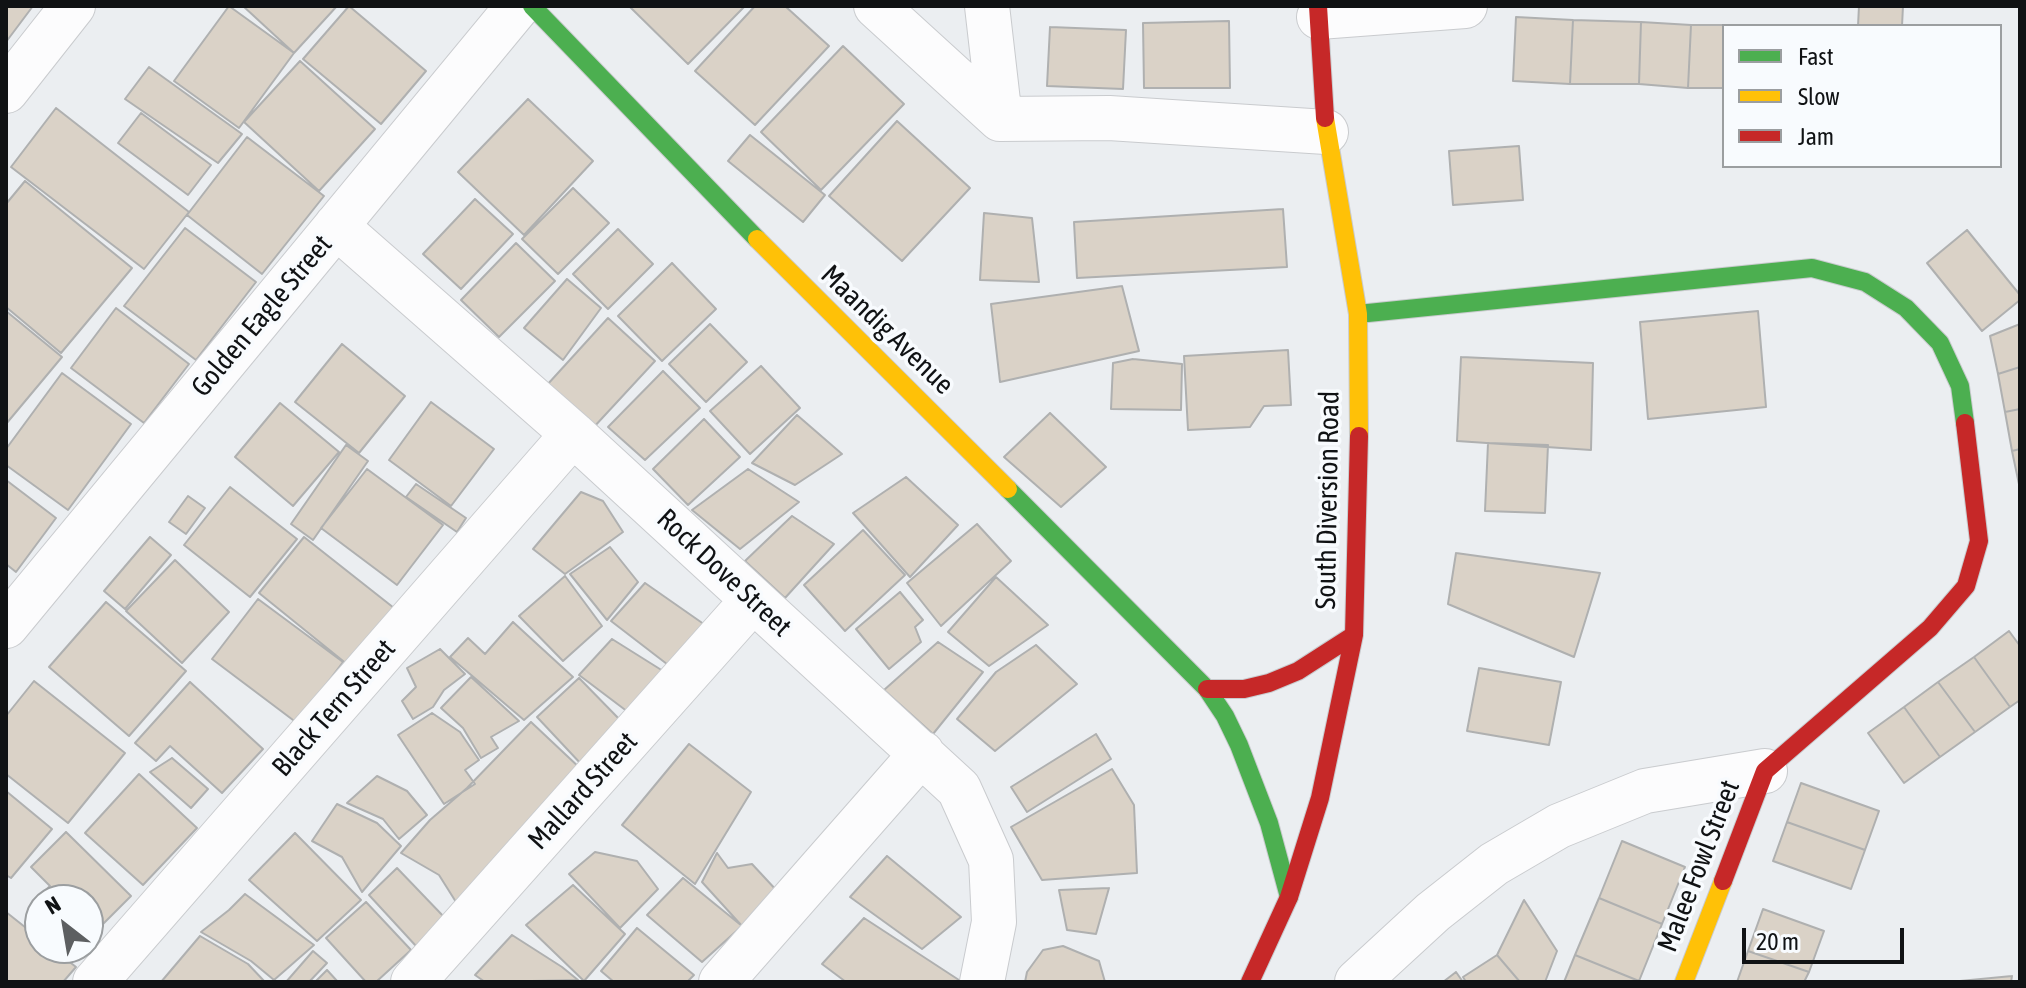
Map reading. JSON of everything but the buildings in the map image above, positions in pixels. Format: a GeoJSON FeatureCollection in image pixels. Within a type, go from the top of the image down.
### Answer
{"type":"FeatureCollection","features":[{"type":"Feature","properties":{"kind":"street"},"geometry":{"type":"LineString","coordinates":[[6,91],[73,6]]}},
{"type":"Feature","properties":{"kind":"street","name":"Golden Eagle Street"},"geometry":{"type":"LineString","coordinates":[[6,626],[518,6]]}},
{"type":"Feature","properties":{"kind":"street","name":"Maandig Avenue"},"geometry":{"type":"LineString","coordinates":[[532,6],[803,287],[911,391],[1207,689],[1239,745],[1269,823],[1289,897]]}},
{"type":"Feature","properties":{"kind":"street"},"geometry":{"type":"LineString","coordinates":[[876,6],[1000,119],[1109,118],[1326,132]]}},
{"type":"Feature","properties":{"kind":"street"},"geometry":{"type":"LineString","coordinates":[[987,6],[1000,119]]}},
{"type":"Feature","properties":{"kind":"street"},"geometry":{"type":"LineString","coordinates":[[1318,12],[1465,6]]}},
{"type":"Feature","properties":{"kind":"street","name":"South Diversion Road"},"geometry":{"type":"LineString","coordinates":[[1250,982],[1289,897],[1320,798],[1354,635],[1359,498],[1358,314],[1326,132],[1318,12]]}},
{"type":"Feature","properties":{"kind":"street","name":"Rock Dove Street"},"geometry":{"type":"LineString","coordinates":[[336,226],[573,434],[959,789],[991,860],[994,922],[982,982]]}},
{"type":"Feature","properties":{"kind":"street"},"geometry":{"type":"LineString","coordinates":[[1357,982],[1433,912],[1494,864],[1559,826],[1645,791],[1765,771],[1930,628],[1966,586],[1979,541],[1960,386],[1940,343],[1906,308],[1865,282],[1812,268],[1358,314]]}},
{"type":"Feature","properties":{"kind":"street","name":"Black Tern Street"},"geometry":{"type":"LineString","coordinates":[[95,982],[573,434]]}},
{"type":"Feature","properties":{"kind":"street","name":"Mallard Street"},"geometry":{"type":"LineString","coordinates":[[413,982],[753,600]]}},
{"type":"Feature","properties":{"kind":"street"},"geometry":{"type":"LineString","coordinates":[[1207,689],[1244,689],[1269,683],[1298,671],[1354,635]]}},
{"type":"Feature","properties":{"kind":"street"},"geometry":{"type":"LineString","coordinates":[[721,982],[922,753]]}},
{"type":"Feature","properties":{"kind":"street","name":"Malee Fowl Street"},"geometry":{"type":"LineString","coordinates":[[1684,982],[1765,771]]}},
{"type":"Feature","properties":{"kind":"traffic: fast"},"geometry":{"type":"LineString","coordinates":[[532,6],[757,239]]}},
{"type":"Feature","properties":{"kind":"traffic: fast"},"geometry":{"type":"LineString","coordinates":[[1358,314],[1812,268],[1865,282],[1906,308],[1940,343],[1960,386],[1965,423]]}},
{"type":"Feature","properties":{"kind":"traffic: fast"},"geometry":{"type":"LineString","coordinates":[[1008,489],[1207,689],[1239,745],[1269,823],[1289,897]]}},
{"type":"Feature","properties":{"kind":"traffic: slow"},"geometry":{"type":"LineString","coordinates":[[1325,118],[1358,314],[1359,436]]}},
{"type":"Feature","properties":{"kind":"traffic: slow"},"geometry":{"type":"LineString","coordinates":[[757,239],[1008,489]]}},
{"type":"Feature","properties":{"kind":"traffic: slow"},"geometry":{"type":"LineString","coordinates":[[1684,982],[1723,881]]}},
{"type":"Feature","properties":{"kind":"traffic: jam"},"geometry":{"type":"LineString","coordinates":[[1318,6],[1325,118]]}},
{"type":"Feature","properties":{"kind":"traffic: jam"},"geometry":{"type":"LineString","coordinates":[[1723,881],[1765,771],[1930,628],[1966,586],[1979,541],[1965,423]]}},
{"type":"Feature","properties":{"kind":"traffic: jam"},"geometry":{"type":"LineString","coordinates":[[1250,982],[1289,897],[1320,798],[1354,635],[1359,436]]}},
{"type":"Feature","properties":{"kind":"traffic: jam"},"geometry":{"type":"LineString","coordinates":[[1207,689],[1244,689],[1269,683],[1298,671],[1354,635]]}}]}
